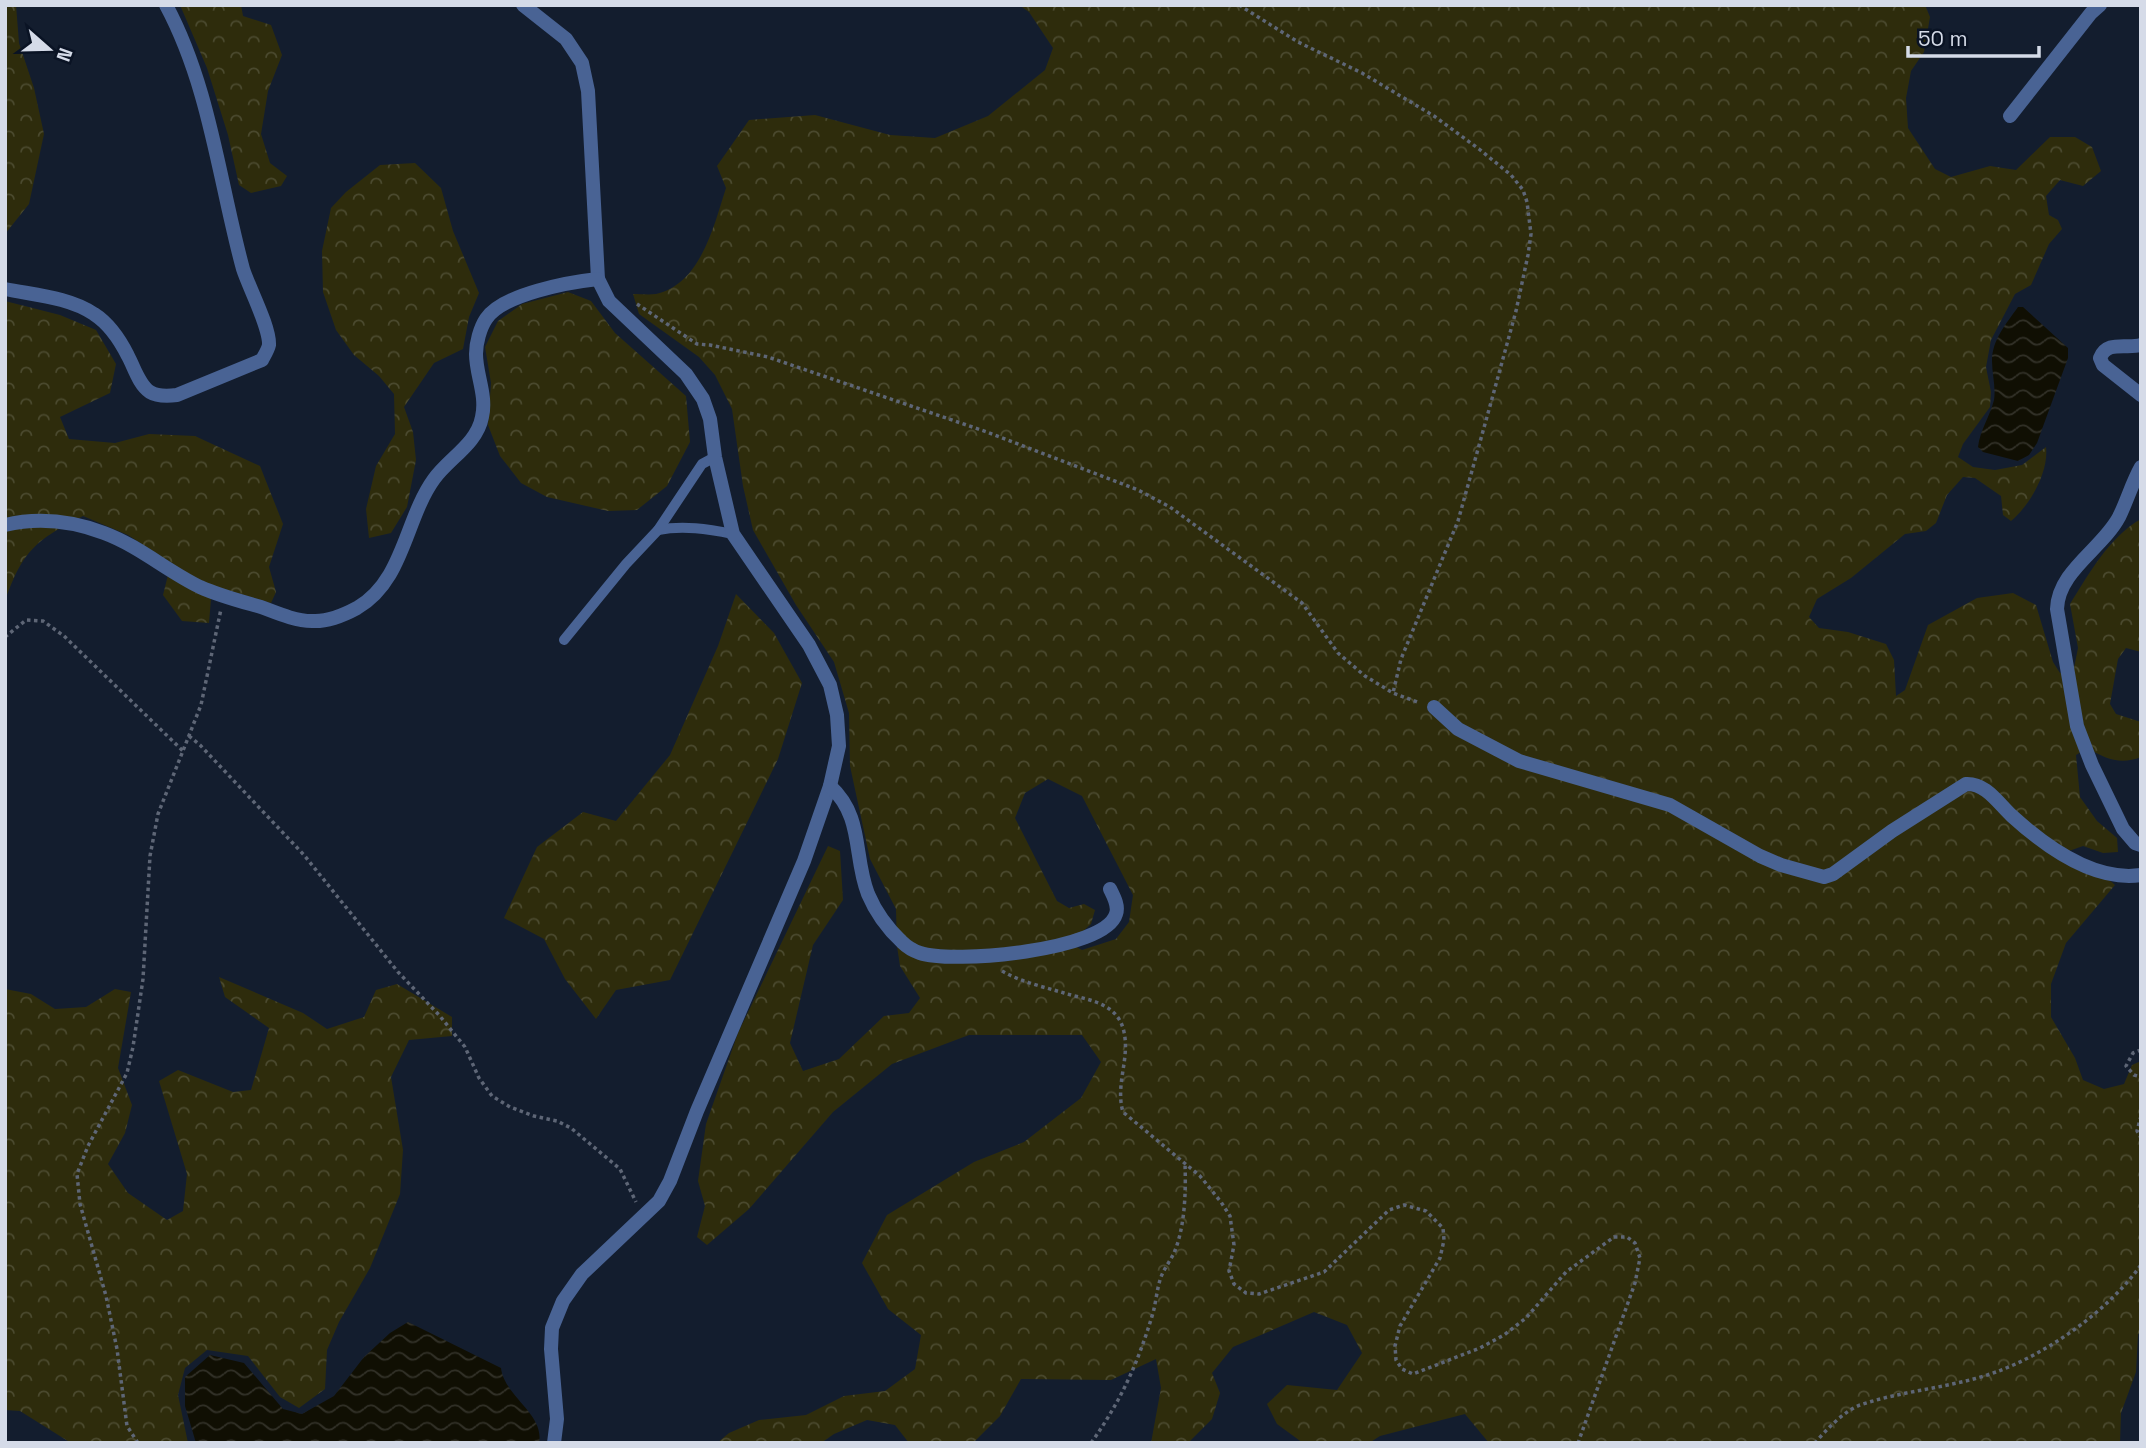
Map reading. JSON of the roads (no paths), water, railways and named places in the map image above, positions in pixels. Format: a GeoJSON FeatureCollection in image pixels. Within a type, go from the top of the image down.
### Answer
{"type":"FeatureCollection","features":[{"type":"Feature","properties":{"kind":"street"},"geometry":{"type":"LineString","coordinates":[[5,289],[70,302],[93,313],[109,327],[127,354],[141,383],[150,392],[164,396],[177,395],[262,360],[269,346],[266,329],[236,243],[216,145],[196,77],[175,21],[166,5]]}},
{"type":"Feature","properties":{"kind":"street"},"geometry":{"type":"LineString","coordinates":[[523,5],[566,39],[582,63],[588,91],[598,279],[609,301],[686,374],[703,399],[710,419],[715,457],[733,534],[809,645],[830,685],[837,715],[839,746],[831,786],[804,861],[697,1111],[670,1181],[659,1201],[582,1274],[563,1301],[552,1328],[551,1349],[557,1419],[554,1443]]}},
{"type":"Feature","properties":{"kind":"street"},"geometry":{"type":"LineString","coordinates":[[2010,116],[2100,5]]}},
{"type":"Feature","properties":{"kind":"street"},"geometry":{"type":"LineString","coordinates":[[5,524],[24,520],[48,520],[102,532],[128,543],[199,587],[223,597],[311,621],[329,619],[356,609],[373,597],[397,563],[425,493],[436,475],[475,434],[482,418],[483,399],[476,354],[478,337],[486,317],[508,301],[568,282],[598,279]]}},
{"type":"Feature","properties":{"kind":"street"},"geometry":{"type":"LineString","coordinates":[[2141,345],[2111,346],[2103,351],[2100,358],[2104,365],[2141,395]]}},
{"type":"Feature","properties":{"kind":"street"},"geometry":{"type":"LineString","coordinates":[[2141,467],[2110,530],[2057,595],[2057,609],[2077,726],[2092,765],[2123,829],[2135,843],[2141,845]]}},
{"type":"Feature","properties":{"kind":"street"},"geometry":{"type":"LineString","coordinates":[[1434,708],[1458,729],[1519,761],[1670,805],[1760,856],[1811,875],[1824,877],[1833,874],[1892,831],[1966,784],[1975,783],[2045,842],[2075,861],[2094,870],[2118,875],[2141,875]]}},
{"type":"Feature","properties":{"kind":"street"},"geometry":{"type":"LineString","coordinates":[[831,786],[842,797],[857,830],[859,854],[868,893],[883,923],[904,944],[921,953],[976,956],[1029,951],[1091,937],[1110,925],[1117,913],[1116,902],[1110,889]]}},
{"type":"Feature","properties":{"kind":"lane"},"geometry":{"type":"LineString","coordinates":[[564,640],[626,564],[658,530],[702,464],[715,457]]}},
{"type":"Feature","properties":{"kind":"lane"},"geometry":{"type":"LineString","coordinates":[[658,530],[672,527],[709,529],[733,534]]}},
{"type":"Feature","properties":{"kind":"water"},"geometry":{"type":"Polygon","coordinates":[[[2018,307],[2023,307],[2068,348],[2068,358],[2037,443],[2029,455],[2018,461],[1983,452],[1978,447],[1994,400],[1994,346],[2000,332],[2018,307]]]}},
{"type":"Feature","properties":{"kind":"water"},"geometry":{"type":"Polygon","coordinates":[[[408,1322],[501,1368],[509,1387],[536,1423],[539,1443],[196,1443],[185,1406],[185,1377],[210,1355],[244,1363],[283,1409],[302,1414],[334,1396],[364,1357],[390,1333],[408,1322]]]}}]}
